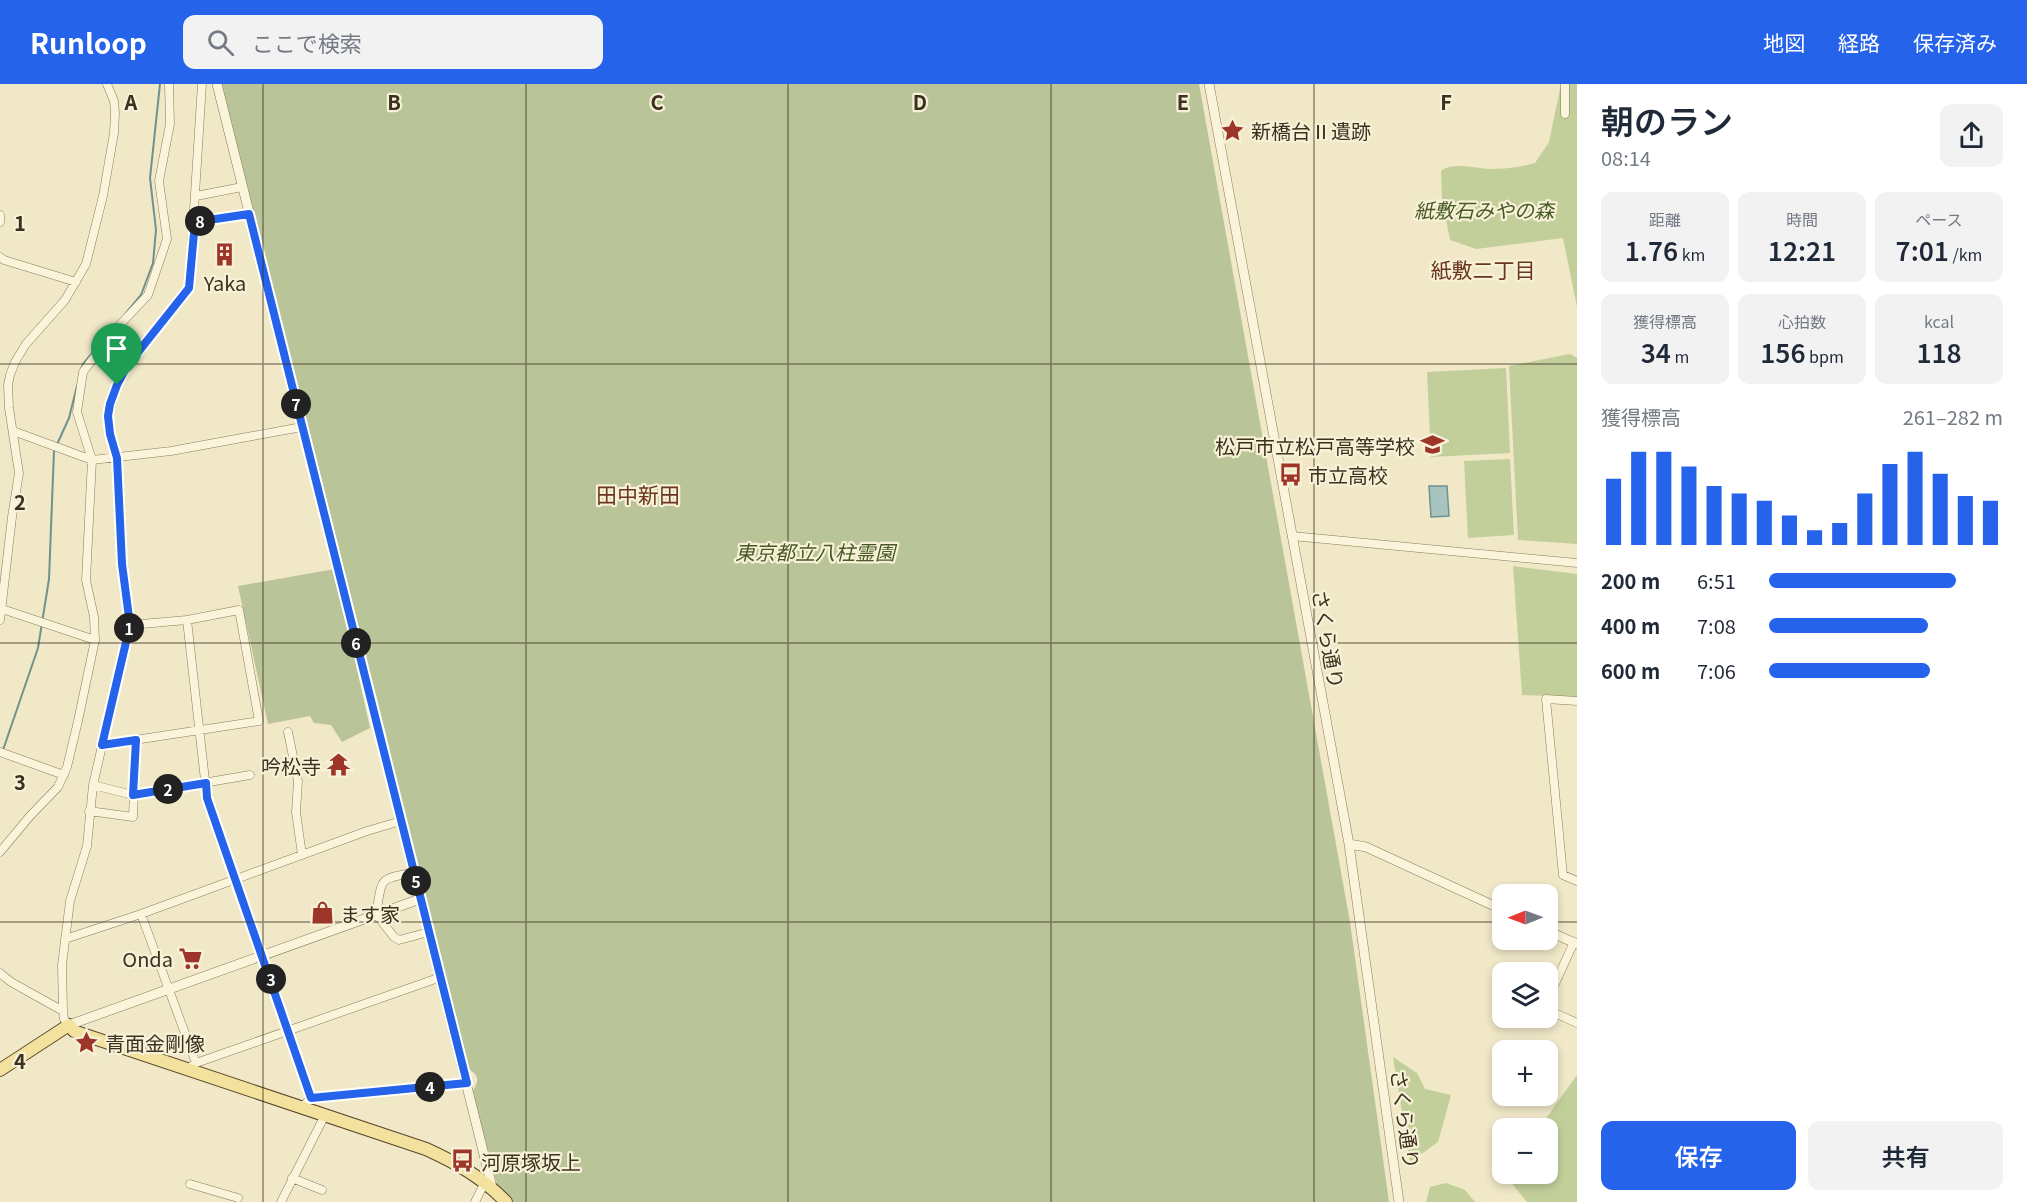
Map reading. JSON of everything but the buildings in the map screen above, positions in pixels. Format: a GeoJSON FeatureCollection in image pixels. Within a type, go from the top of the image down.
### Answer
{"type":"FeatureCollection","features":[{"type":"Feature","properties":{"kind":"main road"},"geometry":{"type":"LineString","coordinates":[[0,1070],[69,1025],[74,1031],[82,1034],[306,1103],[325,1115],[426,1149],[466,1169],[488,1184],[506,1202]]}},
{"type":"Feature","properties":{"kind":"street"},"geometry":{"type":"LineString","coordinates":[[0,620],[19,473],[8,385],[15,362],[26,344],[64,300],[86,264],[92,247],[114,133],[114,101],[107,84]]}},
{"type":"Feature","properties":{"kind":"street"},"geometry":{"type":"LineString","coordinates":[[0,852],[58,787],[64,775],[78,721],[95,640],[94,617],[86,580],[92,460],[77,412],[83,372],[115,330],[148,295],[167,239],[159,181],[170,124],[170,84]]}},
{"type":"Feature","properties":{"kind":"street"},"geometry":{"type":"LineString","coordinates":[[202,84],[189,288],[127,366],[117,385],[108,416],[110,434],[117,458],[122,564],[130,625],[93,785],[87,846],[70,901],[62,965],[64,1019],[69,1025],[420,898]]}},
{"type":"Feature","properties":{"kind":"street"},"geometry":{"type":"LineString","coordinates":[[217,84],[467,1083],[488,1184],[476,1202]]}},
{"type":"Feature","properties":{"kind":"street","name":"さくら通り"},"geometry":{"type":"LineString","coordinates":[[1209,84],[1349,844],[1399,1202]]}},
{"type":"Feature","properties":{"kind":"street"},"geometry":{"type":"LineString","coordinates":[[1565,84],[1565,114]]}},
{"type":"Feature","properties":{"kind":"street"},"geometry":{"type":"LineString","coordinates":[[196,196],[242,187]]}},
{"type":"Feature","properties":{"kind":"street"},"geometry":{"type":"LineString","coordinates":[[195,222],[249,214]]}},
{"type":"Feature","properties":{"kind":"street"},"geometry":{"type":"LineString","coordinates":[[0,215],[0,222]]}},
{"type":"Feature","properties":{"kind":"street"},"geometry":{"type":"LineString","coordinates":[[0,257],[76,282]]}},
{"type":"Feature","properties":{"kind":"street"},"geometry":{"type":"LineString","coordinates":[[13,431],[92,460],[171,451],[302,427]]}},
{"type":"Feature","properties":{"kind":"street"},"geometry":{"type":"LineString","coordinates":[[1292,536],[1577,563]]}},
{"type":"Feature","properties":{"kind":"street"},"geometry":{"type":"LineString","coordinates":[[2,609],[95,640]]}},
{"type":"Feature","properties":{"kind":"street"},"geometry":{"type":"LineString","coordinates":[[102,745],[259,722],[239,610],[187,620],[130,625]]}},
{"type":"Feature","properties":{"kind":"street"},"geometry":{"type":"LineString","coordinates":[[187,620],[207,798],[288,1030],[306,1103],[467,1083]]}},
{"type":"Feature","properties":{"kind":"street"},"geometry":{"type":"LineString","coordinates":[[1577,701],[1546,699],[1563,875],[1577,881]]}},
{"type":"Feature","properties":{"kind":"street"},"geometry":{"type":"LineString","coordinates":[[288,732],[298,781],[296,812],[302,855]]}},
{"type":"Feature","properties":{"kind":"street"},"geometry":{"type":"LineString","coordinates":[[89,811],[133,817],[136,740]]}},
{"type":"Feature","properties":{"kind":"street"},"geometry":{"type":"LineString","coordinates":[[0,752],[64,775]]}},
{"type":"Feature","properties":{"kind":"street"},"geometry":{"type":"LineString","coordinates":[[93,785],[133,795],[250,775]]}},
{"type":"Feature","properties":{"kind":"street"},"geometry":{"type":"LineString","coordinates":[[65,939],[400,821]]}},
{"type":"Feature","properties":{"kind":"street"},"geometry":{"type":"LineString","coordinates":[[1349,844],[1366,847],[1492,905]]}},
{"type":"Feature","properties":{"kind":"street"},"geometry":{"type":"LineString","coordinates":[[414,872],[386,879],[381,883],[376,914],[399,940],[429,932]]}},
{"type":"Feature","properties":{"kind":"street"},"geometry":{"type":"LineString","coordinates":[[141,914],[169,989],[191,1066],[441,977]]}},
{"type":"Feature","properties":{"kind":"street"},"geometry":{"type":"LineString","coordinates":[[1558,935],[1576,943],[1558,979]]}},
{"type":"Feature","properties":{"kind":"street"},"geometry":{"type":"LineString","coordinates":[[0,973],[11,982],[63,1011]]}},
{"type":"Feature","properties":{"kind":"street"},"geometry":{"type":"LineString","coordinates":[[1558,1014],[1577,1023]]}},
{"type":"Feature","properties":{"kind":"street"},"geometry":{"type":"LineString","coordinates":[[281,1202],[325,1115]]}},
{"type":"Feature","properties":{"kind":"street"},"geometry":{"type":"LineString","coordinates":[[292,1178],[322,1190]]}},
{"type":"Feature","properties":{"kind":"street"},"geometry":{"type":"LineString","coordinates":[[190,1184],[238,1198]]}},
{"type":"Feature","properties":{"kind":"green space","name":"東京都立八柱霊園"},"geometry":{"type":"Polygon","coordinates":[[[221,84],[1199,84],[1350,922],[1389,1202],[512,1202],[497,1184],[472,1092],[477,1078],[467,1068],[419,879],[385,731],[221,84]]]}},
{"type":"Feature","properties":{"kind":"green space","name":"紙敷石みやの森"},"geometry":{"type":"Polygon","coordinates":[[[1561,84],[1577,84],[1577,307],[1563,238],[1476,249],[1450,240],[1442,197],[1441,171],[1446,168],[1459,166],[1503,169],[1535,163],[1549,142],[1561,84]]]}},
{"type":"Feature","properties":{"kind":"green space"},"geometry":{"type":"Polygon","coordinates":[[[1570,354],[1577,358],[1577,544],[1518,540],[1509,366],[1570,354]]]}},
{"type":"Feature","properties":{"kind":"green space"},"geometry":{"type":"Polygon","coordinates":[[[1506,368],[1510,453],[1431,457],[1427,372],[1506,368]]]}},
{"type":"Feature","properties":{"kind":"green space"},"geometry":{"type":"Polygon","coordinates":[[[1510,459],[1514,535],[1468,538],[1464,461],[1510,459]]]}},
{"type":"Feature","properties":{"kind":"green space"},"geometry":{"type":"Polygon","coordinates":[[[1513,566],[1577,574],[1577,697],[1522,695],[1513,566]]]}},
{"type":"Feature","properties":{"kind":"green space"},"geometry":{"type":"Polygon","coordinates":[[[335,569],[370,728],[342,742],[331,725],[314,723],[310,716],[268,724],[238,586],[335,569]]]}},
{"type":"Feature","properties":{"kind":"green space"},"geometry":{"type":"Polygon","coordinates":[[[1393,1057],[1417,1073],[1425,1089],[1451,1095],[1438,1142],[1410,1162],[1393,1057]]]}},
{"type":"Feature","properties":{"kind":"green space"},"geometry":{"type":"Polygon","coordinates":[[[1577,1075],[1577,1202],[1527,1202],[1513,1184],[1558,1184],[1558,1118],[1546,1118],[1555,1106],[1558,1106],[1558,1102],[1577,1075]]]}},
{"type":"Feature","properties":{"kind":"green space"},"geometry":{"type":"Polygon","coordinates":[[[1446,1183],[1465,1190],[1475,1202],[1426,1202],[1430,1187],[1446,1183]]]}},
{"type":"Feature","properties":{"kind":"water"},"geometry":{"type":"Polygon","coordinates":[[[1429,486],[1447,486],[1449,516],[1431,517],[1429,486]]]}},
{"type":"Feature","properties":{"kind":"waterway"},"geometry":{"type":"LineString","coordinates":[[126,313],[141,295],[153,263],[156,230],[150,178],[160,84]]}},
{"type":"Feature","properties":{"kind":"waterway"},"geometry":{"type":"LineString","coordinates":[[81,369],[99,345]]}},
{"type":"Feature","properties":{"kind":"waterway"},"geometry":{"type":"LineString","coordinates":[[3,750],[38,648],[49,579],[54,451],[69,418],[77,386]]}},
{"type":"Feature","properties":{"kind":"place","name":"新橋台Ⅱ遺跡"},"geometry":{"type":"Point","coordinates":[1233,130]}},
{"type":"Feature","properties":{"kind":"place","name":"Yaka"},"geometry":{"type":"Point","coordinates":[225,254]}},
{"type":"Feature","properties":{"kind":"place","name":"松戸市立松戸高等学校"},"geometry":{"type":"Point","coordinates":[1433,445]}},
{"type":"Feature","properties":{"kind":"place","name":"市立高校"},"geometry":{"type":"Point","coordinates":[1290,474]}},
{"type":"Feature","properties":{"kind":"place","name":"吟松寺"},"geometry":{"type":"Point","coordinates":[339,765]}},
{"type":"Feature","properties":{"kind":"place","name":"ます家"},"geometry":{"type":"Point","coordinates":[322,913]}},
{"type":"Feature","properties":{"kind":"place","name":"Onda"},"geometry":{"type":"Point","coordinates":[191,958]}},
{"type":"Feature","properties":{"kind":"place","name":"青面金剛像"},"geometry":{"type":"Point","coordinates":[87,1042]}},
{"type":"Feature","properties":{"kind":"place","name":"河原塚坂上"},"geometry":{"type":"Point","coordinates":[463,1161]}},
{"type":"Feature","properties":{"kind":"district","name":"紙敷二丁目"},"geometry":{"type":"Point","coordinates":[1483,269]}},
{"type":"Feature","properties":{"kind":"district","name":"田中新田"},"geometry":{"type":"Point","coordinates":[638,494]}},
{"type":"Feature","properties":{"kind":"route"},"geometry":{"type":"LineString","coordinates":[[249,214],[467,1083],[311,1098],[207,798],[206,783],[133,795],[136,740],[102,745],[130,625],[122,564],[117,458],[110,434],[108,416],[117,385],[127,366],[189,288],[195,222],[249,214]]}}]}
